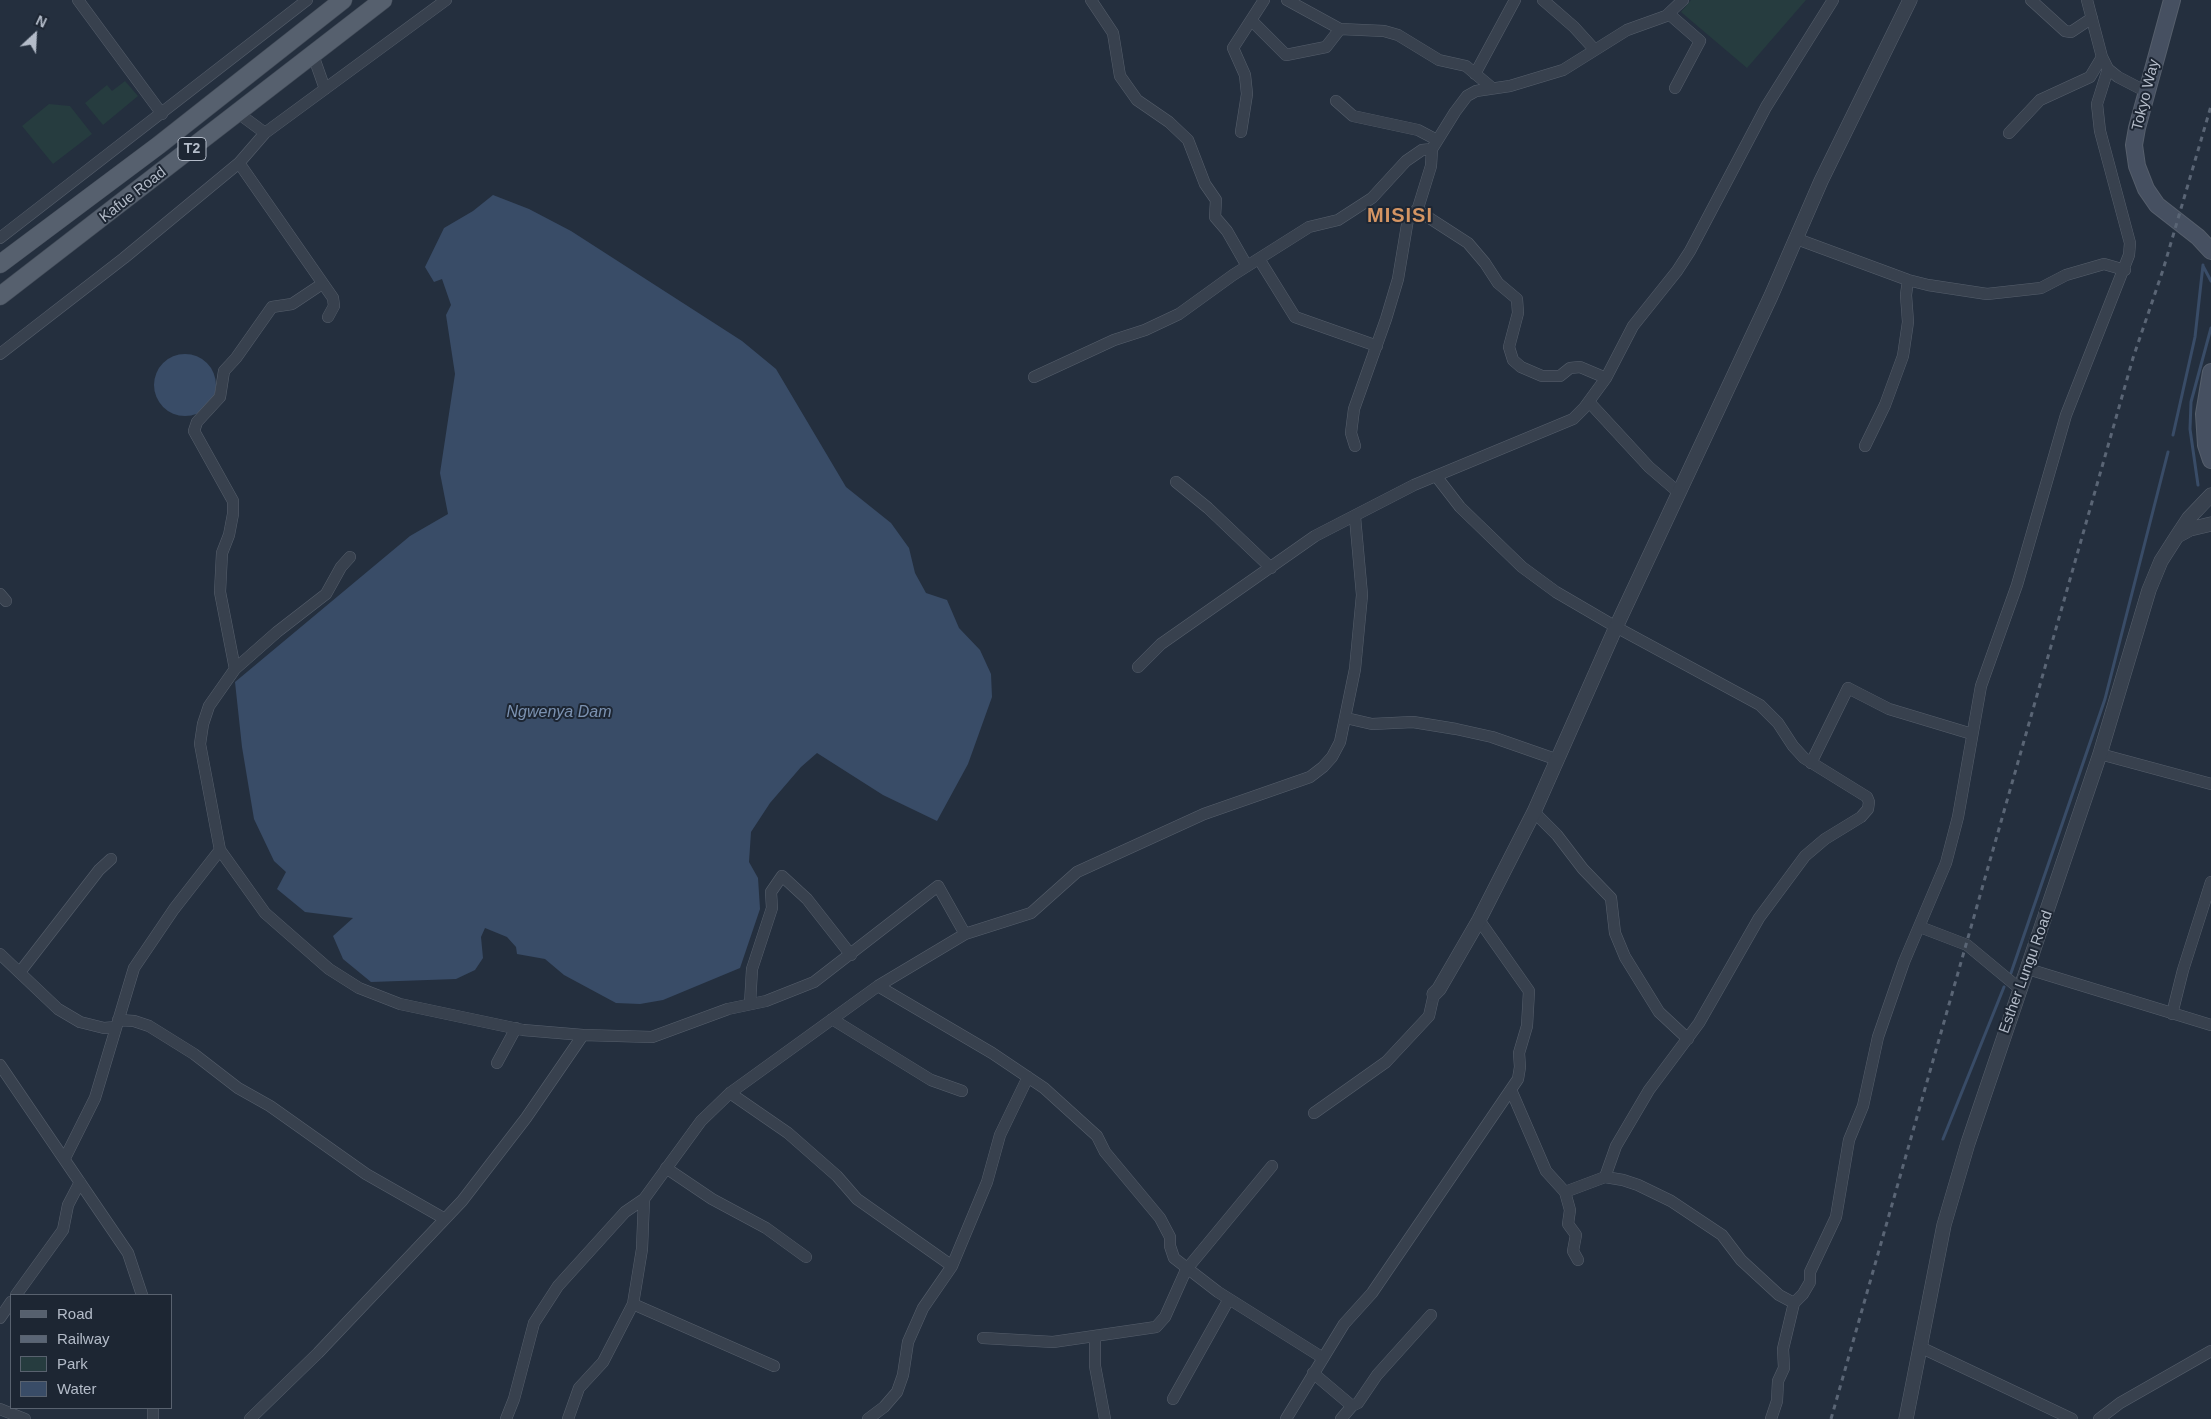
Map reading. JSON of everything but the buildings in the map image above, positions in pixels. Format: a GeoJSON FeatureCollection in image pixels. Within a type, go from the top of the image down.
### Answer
{"type":"FeatureCollection","features":[{"type":"Feature","properties":{"kind":"main road","name":"Kafue Road"},"geometry":{"type":"LineString","coordinates":[[0,264],[159,145],[343,0]]}},
{"type":"Feature","properties":{"kind":"main road","name":"Kafue Road"},"geometry":{"type":"LineString","coordinates":[[0,296],[383,0]]}},
{"type":"Feature","properties":{"kind":"main road","name":"Tokyo Way"},"geometry":{"type":"LineString","coordinates":[[2172,0],[2145,91],[2134,145],[2137,166],[2146,189],[2157,205],[2198,237],[2211,251]]}},
{"type":"Feature","properties":{"kind":"main road"},"geometry":{"type":"LineString","coordinates":[[2211,372],[2204,414],[2206,445],[2211,460]]}},
{"type":"Feature","properties":{"kind":"street"},"geometry":{"type":"LineString","coordinates":[[78,0],[162,114]]}},
{"type":"Feature","properties":{"kind":"street"},"geometry":{"type":"LineString","coordinates":[[0,238],[307,0]]}},
{"type":"Feature","properties":{"kind":"street"},"geometry":{"type":"LineString","coordinates":[[0,354],[124,258],[239,163],[265,133],[446,0]]}},
{"type":"Feature","properties":{"kind":"street"},"geometry":{"type":"LineString","coordinates":[[1091,0],[1113,33],[1119,69],[1128,90],[1138,100],[1180,131],[1188,140],[1205,184],[1216,200],[1216,217],[1227,231],[1247,266]]}},
{"type":"Feature","properties":{"kind":"street"},"geometry":{"type":"LineString","coordinates":[[1241,132],[1247,94],[1245,75],[1242,65],[1232,51],[1264,0]]}},
{"type":"Feature","properties":{"kind":"street"},"geometry":{"type":"LineString","coordinates":[[1287,0],[1340,29],[1384,31],[1398,35],[1439,60],[1460,63],[1491,87]]}},
{"type":"Feature","properties":{"kind":"street"},"geometry":{"type":"LineString","coordinates":[[1476,74],[1515,0]]}},
{"type":"Feature","properties":{"kind":"street"},"geometry":{"type":"LineString","coordinates":[[1543,0],[1569,22],[1594,49]]}},
{"type":"Feature","properties":{"kind":"street"},"geometry":{"type":"LineString","coordinates":[[1355,446],[1351,434],[1351,422],[1401,267],[1408,219],[1418,208],[1431,166],[1435,144],[1467,96],[1476,90],[1510,86],[1563,70],[1627,30],[1658,20],[1669,14],[1683,0]]}},
{"type":"Feature","properties":{"kind":"street"},"geometry":{"type":"LineString","coordinates":[[1138,667],[1161,644],[1315,536],[1393,495],[1573,419],[1589,402],[1606,378],[1634,326],[1677,271],[1690,251],[1766,107],[1833,0]]}},
{"type":"Feature","properties":{"kind":"street"},"geometry":{"type":"LineString","coordinates":[[1314,1113],[1386,1062],[1429,1016],[1434,994],[1439,989],[1479,920],[1534,812],[1616,627],[1797,239],[1821,181],[1910,0]]}},
{"type":"Feature","properties":{"kind":"street"},"geometry":{"type":"LineString","coordinates":[[2031,0],[2065,31],[2071,32],[2092,18]]}},
{"type":"Feature","properties":{"kind":"street"},"geometry":{"type":"LineString","coordinates":[[2087,0],[2102,57],[2108,69],[2118,77],[2145,91]]}},
{"type":"Feature","properties":{"kind":"street"},"geometry":{"type":"LineString","coordinates":[[1669,14],[1700,41],[1675,88]]}},
{"type":"Feature","properties":{"kind":"street"},"geometry":{"type":"LineString","coordinates":[[1252,21],[1286,55],[1326,47],[1340,29]]}},
{"type":"Feature","properties":{"kind":"street"},"geometry":{"type":"LineString","coordinates":[[313,55],[325,89]]}},
{"type":"Feature","properties":{"kind":"street"},"geometry":{"type":"LineString","coordinates":[[2009,133],[2040,100],[2082,83],[2090,77],[2102,57]]}},
{"type":"Feature","properties":{"kind":"street"},"geometry":{"type":"LineString","coordinates":[[1771,1419],[1777,1401],[1778,1382],[1784,1368],[1784,1349],[1794,1303],[1803,1294],[1810,1282],[1810,1272],[1836,1217],[1849,1140],[1865,1099],[1878,1037],[1904,962],[1946,863],[1958,817],[1981,686],[2017,585],[2066,415],[2125,270],[2130,243],[2100,131],[2098,104],[2108,69]]}},
{"type":"Feature","properties":{"kind":"street"},"geometry":{"type":"LineString","coordinates":[[1336,101],[1353,116],[1418,130],[1435,144]]}},
{"type":"Feature","properties":{"kind":"street"},"geometry":{"type":"LineString","coordinates":[[238,113],[265,133]]}},
{"type":"Feature","properties":{"kind":"street"},"geometry":{"type":"LineString","coordinates":[[145,126],[159,145]]}},
{"type":"Feature","properties":{"kind":"street"},"geometry":{"type":"LineString","coordinates":[[1034,377],[1114,340],[1145,330],[1179,314],[1247,266],[1309,227],[1338,220],[1372,198],[1411,158],[1435,144]]}},
{"type":"Feature","properties":{"kind":"street"},"geometry":{"type":"LineString","coordinates":[[239,163],[333,298],[334,306],[328,317]]}},
{"type":"Feature","properties":{"kind":"street"},"geometry":{"type":"LineString","coordinates":[[1418,208],[1468,243],[1485,263],[1498,283],[1517,299],[1518,313],[1509,347],[1513,360],[1521,367],[1542,376],[1560,376],[1570,368],[1580,367],[1606,378]]}},
{"type":"Feature","properties":{"kind":"street"},"geometry":{"type":"LineString","coordinates":[[1797,239],[1908,280],[1957,291],[1987,294],[2006,294],[2041,288],[2066,275],[2104,264],[2125,270]]}},
{"type":"Feature","properties":{"kind":"street"},"geometry":{"type":"LineString","coordinates":[[1259,259],[1295,317],[1377,346]]}},
{"type":"Feature","properties":{"kind":"street"},"geometry":{"type":"LineString","coordinates":[[1865,446],[1885,405],[1903,356],[1908,322],[1906,295],[1908,280]]}},
{"type":"Feature","properties":{"kind":"street"},"geometry":{"type":"LineString","coordinates":[[235,669],[220,592],[222,553],[232,521],[233,501],[194,431],[197,422],[220,397],[224,371],[236,358],[272,307],[292,304],[322,284]]}},
{"type":"Feature","properties":{"kind":"street"},"geometry":{"type":"LineString","coordinates":[[1589,402],[1648,467],[1678,492]]}},
{"type":"Feature","properties":{"kind":"street"},"geometry":{"type":"LineString","coordinates":[[1436,476],[1460,507],[1522,567],[1556,592],[1616,627],[1760,705],[1778,723],[1793,746],[1811,762],[1867,797],[1870,802],[1868,809],[1861,817],[1816,846],[1801,861],[1759,918],[1719,991],[1688,1039],[1650,1090],[1616,1146],[1605,1177]]}},
{"type":"Feature","properties":{"kind":"street"},"geometry":{"type":"LineString","coordinates":[[1176,482],[1208,508],[1271,568]]}},
{"type":"Feature","properties":{"kind":"street","name":"Esther Lungu Road"},"geometry":{"type":"LineString","coordinates":[[1906,1419],[1922,1348],[1944,1224],[1968,1142],[2100,754],[2149,590],[2161,561],[2177,536],[2189,518],[2211,495]]}},
{"type":"Feature","properties":{"kind":"street"},"geometry":{"type":"LineString","coordinates":[[506,1419],[514,1399],[522,1361],[534,1323],[564,1278],[625,1212],[644,1199],[701,1121],[730,1092],[878,986],[965,934],[1030,913],[1077,872],[1186,822],[1310,777],[1332,756],[1340,742],[1355,669],[1362,596],[1356,516]]}},
{"type":"Feature","properties":{"kind":"street"},"geometry":{"type":"LineString","coordinates":[[2177,536],[2190,529],[2211,524]]}},
{"type":"Feature","properties":{"kind":"street"},"geometry":{"type":"LineString","coordinates":[[350,557],[341,567],[326,594],[277,632],[235,669],[209,706],[203,724],[200,744],[220,850],[265,912],[329,969],[359,988],[400,1004],[516,1028],[582,1035],[652,1037],[684,1024],[766,1001],[814,982],[938,886],[965,934]]}},
{"type":"Feature","properties":{"kind":"street"},"geometry":{"type":"LineString","coordinates":[[1811,762],[1848,688],[1889,709],[1972,734]]}},
{"type":"Feature","properties":{"kind":"street"},"geometry":{"type":"LineString","coordinates":[[1346,718],[1372,724],[1413,722],[1456,729],[1492,737],[1558,760]]}},
{"type":"Feature","properties":{"kind":"street"},"geometry":{"type":"LineString","coordinates":[[2100,754],[2211,784]]}},
{"type":"Feature","properties":{"kind":"street"},"geometry":{"type":"LineString","coordinates":[[1534,812],[1557,835],[1583,869],[1611,898],[1615,933],[1628,964],[1659,1012],[1688,1039]]}},
{"type":"Feature","properties":{"kind":"street"},"geometry":{"type":"LineString","coordinates":[[64,1158],[95,1098],[134,968],[174,909],[220,850]]}},
{"type":"Feature","properties":{"kind":"street"},"geometry":{"type":"LineString","coordinates":[[20,972],[99,870],[111,859]]}},
{"type":"Feature","properties":{"kind":"street"},"geometry":{"type":"LineString","coordinates":[[750,1004],[752,969],[772,908],[771,892],[782,876],[807,899],[852,954]]}},
{"type":"Feature","properties":{"kind":"street"},"geometry":{"type":"LineString","coordinates":[[2172,1014],[2183,970],[2211,882]]}},
{"type":"Feature","properties":{"kind":"street"},"geometry":{"type":"LineString","coordinates":[[1286,1419],[1344,1324],[1372,1293],[1489,1118],[1511,1090],[1520,1073],[1519,1053],[1527,1026],[1529,991],[1479,920]]}},
{"type":"Feature","properties":{"kind":"street"},"geometry":{"type":"LineString","coordinates":[[1920,927],[1967,945],[2020,989]]}},
{"type":"Feature","properties":{"kind":"street"},"geometry":{"type":"LineString","coordinates":[[0,954],[58,1009],[73,1018],[96,1026],[134,1021],[149,1026],[194,1054],[238,1088],[270,1106],[366,1174],[445,1219]]}},
{"type":"Feature","properties":{"kind":"street"},"geometry":{"type":"LineString","coordinates":[[2028,969],[2211,1025]]}},
{"type":"Feature","properties":{"kind":"street"},"geometry":{"type":"LineString","coordinates":[[878,986],[1028,1077],[1062,1103],[1097,1136],[1105,1152],[1160,1218],[1170,1237],[1170,1246],[1174,1258],[1186,1270],[1322,1358]]}},
{"type":"Feature","properties":{"kind":"street"},"geometry":{"type":"LineString","coordinates":[[832,1019],[931,1080],[962,1091]]}},
{"type":"Feature","properties":{"kind":"street"},"geometry":{"type":"LineString","coordinates":[[497,1063],[516,1028]]}},
{"type":"Feature","properties":{"kind":"street"},"geometry":{"type":"LineString","coordinates":[[250,1419],[318,1352],[462,1201],[526,1118],[582,1035]]}},
{"type":"Feature","properties":{"kind":"street"},"geometry":{"type":"LineString","coordinates":[[0,1065],[128,1253],[142,1294]]}},
{"type":"Feature","properties":{"kind":"street"},"geometry":{"type":"LineString","coordinates":[[868,1419],[884,1407],[897,1392],[903,1375],[908,1342],[923,1308],[952,1266],[987,1182],[1000,1135],[1028,1077]]}},
{"type":"Feature","properties":{"kind":"street"},"geometry":{"type":"LineString","coordinates":[[1511,1090],[1546,1172],[1565,1192],[1570,1210],[1568,1224],[1576,1235],[1573,1251],[1578,1260]]}},
{"type":"Feature","properties":{"kind":"street"},"geometry":{"type":"LineString","coordinates":[[730,1092],[788,1132],[837,1176],[857,1199],[952,1266]]}},
{"type":"Feature","properties":{"kind":"street"},"geometry":{"type":"LineString","coordinates":[[983,1338],[1053,1342],[1156,1327],[1165,1317],[1186,1270],[1272,1166]]}},
{"type":"Feature","properties":{"kind":"street"},"geometry":{"type":"LineString","coordinates":[[666,1168],[712,1199],[766,1228],[806,1257]]}},
{"type":"Feature","properties":{"kind":"street"},"geometry":{"type":"LineString","coordinates":[[1565,1192],[1605,1177],[1638,1185],[1680,1207],[1722,1236],[1741,1260],[1779,1295],[1794,1303]]}},
{"type":"Feature","properties":{"kind":"street"},"geometry":{"type":"LineString","coordinates":[[17,1294],[62,1230],[68,1205],[80,1182]]}},
{"type":"Feature","properties":{"kind":"street"},"geometry":{"type":"LineString","coordinates":[[568,1419],[579,1388],[603,1362],[633,1304],[642,1250],[644,1199]]}},
{"type":"Feature","properties":{"kind":"street"},"geometry":{"type":"LineString","coordinates":[[1173,1399],[1229,1299]]}},
{"type":"Feature","properties":{"kind":"street"},"geometry":{"type":"LineString","coordinates":[[0,1318],[10,1303]]}},
{"type":"Feature","properties":{"kind":"street"},"geometry":{"type":"LineString","coordinates":[[633,1304],[774,1366]]}},
{"type":"Feature","properties":{"kind":"street"},"geometry":{"type":"LineString","coordinates":[[1341,1419],[1352,1406],[1358,1403],[1377,1374],[1431,1315]]}},
{"type":"Feature","properties":{"kind":"street"},"geometry":{"type":"LineString","coordinates":[[1095,1336],[1095,1366],[1105,1419]]}},
{"type":"Feature","properties":{"kind":"street"},"geometry":{"type":"LineString","coordinates":[[1922,1348],[2072,1419]]}},
{"type":"Feature","properties":{"kind":"street"},"geometry":{"type":"LineString","coordinates":[[2107,1417],[2211,1351]]}},
{"type":"Feature","properties":{"kind":"street"},"geometry":{"type":"LineString","coordinates":[[1313,1373],[1352,1406]]}},
{"type":"Feature","properties":{"kind":"street"},"geometry":{"type":"LineString","coordinates":[[0,1409],[24,1419]]}},
{"type":"Feature","properties":{"kind":"green space"},"geometry":{"type":"Polygon","coordinates":[[[1691,0],[1806,0],[1747,68],[1681,12],[1691,0]]]}},
{"type":"Feature","properties":{"kind":"green space"},"geometry":{"type":"Polygon","coordinates":[[[125,81],[138,96],[103,125],[85,103],[107,85],[112,91],[125,81]]]}},
{"type":"Feature","properties":{"kind":"green space"},"geometry":{"type":"Polygon","coordinates":[[[49,104],[70,106],[92,134],[53,164],[22,126],[49,104]]]}},
{"type":"Feature","properties":{"kind":"water","name":"Ngwenya Dam"},"geometry":{"type":"Polygon","coordinates":[[[493,195],[529,209],[571,231],[742,341],[776,369],[846,487],[891,523],[909,548],[915,573],[926,593],[947,600],[959,628],[980,650],[991,674],[992,697],[968,764],[937,821],[883,795],[817,753],[801,767],[770,803],[751,832],[749,862],[758,878],[760,909],[740,968],[663,1000],[640,1004],[616,1003],[564,975],[545,959],[517,954],[516,947],[507,937],[485,928],[481,937],[483,958],[475,970],[456,979],[371,982],[343,959],[333,936],[353,918],[305,912],[277,889],[286,872],[274,861],[254,819],[242,747],[235,682],[410,536],[448,514],[440,473],[455,374],[446,315],[451,305],[442,279],[434,282],[425,267],[444,228],[473,211],[493,195]]]}},
{"type":"Feature","properties":{"kind":"water"},"geometry":{"type":"Polygon","coordinates":[[[179,354],[191,354],[207,363],[214,373],[216,385],[214,397],[207,407],[191,416],[179,416],[168,411],[159,402],[154,391],[154,379],[159,368],[168,359],[179,354]]]}},
{"type":"Feature","properties":{"kind":"waterway"},"geometry":{"type":"LineString","coordinates":[[2173,435],[2195,337],[2203,265]]}},
{"type":"Feature","properties":{"kind":"waterway"},"geometry":{"type":"LineString","coordinates":[[2203,266],[2211,281]]}},
{"type":"Feature","properties":{"kind":"waterway"},"geometry":{"type":"LineString","coordinates":[[2198,485],[2190,429],[2191,402],[2211,328]]}},
{"type":"Feature","properties":{"kind":"waterway"},"geometry":{"type":"LineString","coordinates":[[2011,973],[2105,699],[2168,452]]}},
{"type":"Feature","properties":{"kind":"waterway"},"geometry":{"type":"LineString","coordinates":[[1943,1139],[2004,987]]}},
{"type":"Feature","properties":{"kind":"railway"},"geometry":{"type":"LineString","coordinates":[[1831,1419],[2133,358],[2163,270],[2211,106]]}},
{"type":"Feature","properties":{"kind":"district","name":"MISISI"},"geometry":{"type":"Point","coordinates":[1400,216]}}]}
